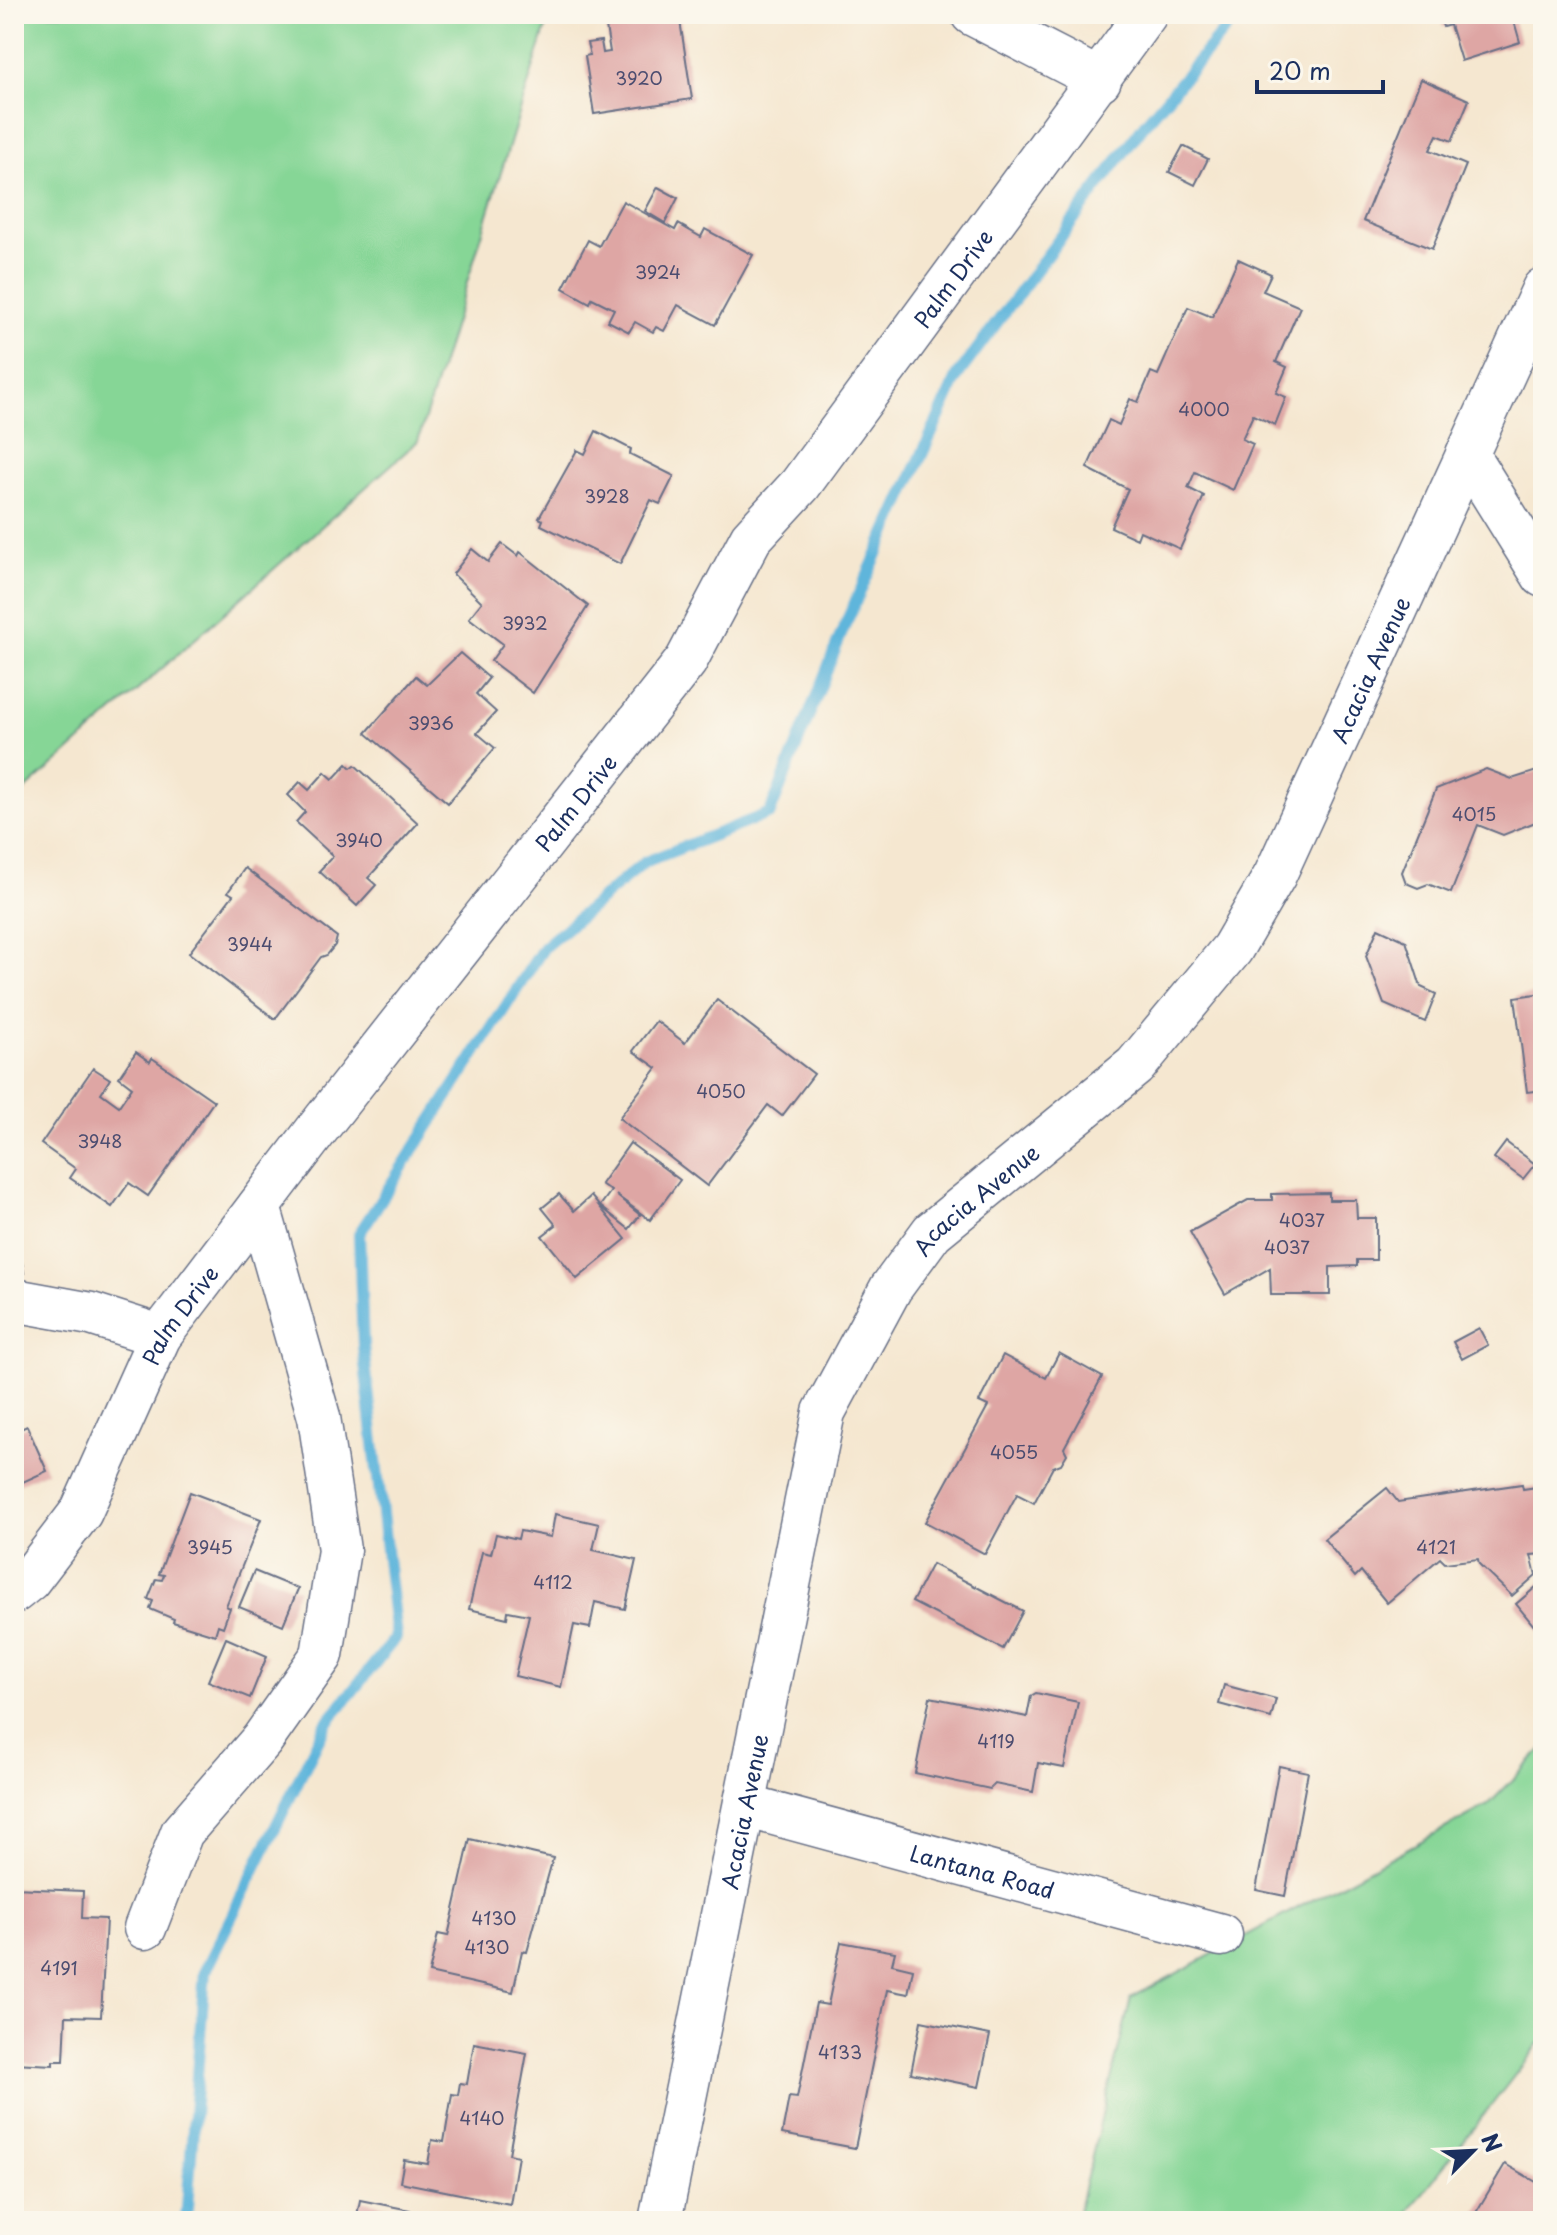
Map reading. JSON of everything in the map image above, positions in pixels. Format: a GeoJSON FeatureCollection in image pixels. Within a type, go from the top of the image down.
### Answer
{"type":"FeatureCollection","features":[{"type":"Feature","properties":{"kind":"street"},"geometry":{"type":"LineString","coordinates":[[972,14],[1100,80]]}},
{"type":"Feature","properties":{"kind":"street","name":"Palm Drive"},"geometry":{"type":"LineString","coordinates":[[14,1592],[29,1580],[81,1512],[160,1336],[686,661],[751,538],[800,485],[1146,14]]}},
{"type":"Feature","properties":{"kind":"street","name":"Acacia Avenue"},"geometry":{"type":"LineString","coordinates":[[660,2221],[824,1412],[891,1288],[932,1232],[1135,1066],[1232,949],[1275,875],[1543,289]]}},
{"type":"Feature","properties":{"kind":"street"},"geometry":{"type":"LineString","coordinates":[[1467,454],[1543,576]]}},
{"type":"Feature","properties":{"kind":"street"},"geometry":{"type":"LineString","coordinates":[[145,1928],[182,1832],[262,1740],[322,1655],[339,1550],[319,1417],[259,1206]]}},
{"type":"Feature","properties":{"kind":"street"},"geometry":{"type":"LineString","coordinates":[[14,1300],[91,1314],[160,1336]]}},
{"type":"Feature","properties":{"kind":"street","name":"Lantana Road"},"geometry":{"type":"LineString","coordinates":[[745,1806],[1221,1935]]}},
{"type":"Feature","properties":{"kind":"green space"},"geometry":{"type":"Polygon","coordinates":[[[14,14],[550,14],[418,441],[14,800],[14,14]]]}},
{"type":"Feature","properties":{"kind":"green space"},"geometry":{"type":"Polygon","coordinates":[[[1543,1749],[1543,2039],[1401,2221],[1076,2221],[1131,1998],[1488,1805],[1543,1749]]]}},
{"type":"Feature","properties":{"kind":"building"},"geometry":{"type":"Polygon","coordinates":[[[604,14],[679,14],[692,99],[594,114],[585,56],[590,55],[587,43],[601,41],[603,53],[610,52],[604,14]]]}},
{"type":"Feature","properties":{"kind":"building"},"geometry":{"type":"Polygon","coordinates":[[[1439,14],[1512,14],[1520,42],[1461,61],[1450,25],[1443,27],[1439,14]]]}},
{"type":"Feature","properties":{"kind":"building"},"geometry":{"type":"Polygon","coordinates":[[[1421,79],[1469,100],[1452,141],[1437,135],[1430,150],[1466,165],[1432,249],[1363,221],[1421,79]]]}},
{"type":"Feature","properties":{"kind":"building"},"geometry":{"type":"Polygon","coordinates":[[[1183,146],[1208,159],[1195,185],[1169,172],[1183,146]]]}},
{"type":"Feature","properties":{"kind":"building"},"geometry":{"type":"Polygon","coordinates":[[[658,187],[678,198],[665,223],[645,211],[658,187]]]}},
{"type":"Feature","properties":{"kind":"building"},"geometry":{"type":"Polygon","coordinates":[[[623,201],[675,230],[678,224],[701,237],[705,229],[753,255],[715,325],[678,305],[664,331],[656,327],[653,332],[635,322],[629,332],[608,321],[614,309],[592,298],[590,303],[563,288],[588,240],[599,246],[623,201]]]}},
{"type":"Feature","properties":{"kind":"building"},"geometry":{"type":"Polygon","coordinates":[[[1238,259],[1271,274],[1263,291],[1300,307],[1276,362],[1287,367],[1276,393],[1286,397],[1275,425],[1253,415],[1242,439],[1253,444],[1233,490],[1195,472],[1188,488],[1204,496],[1180,549],[1140,531],[1137,539],[1111,527],[1128,489],[1087,468],[1109,420],[1119,425],[1130,399],[1138,402],[1151,372],[1158,375],[1188,307],[1212,317],[1238,259]]]}},
{"type":"Feature","properties":{"kind":"building"},"geometry":{"type":"Polygon","coordinates":[[[596,431],[631,449],[630,454],[674,476],[660,504],[651,500],[620,564],[541,525],[543,520],[539,518],[577,450],[585,454],[596,431]]]}},
{"type":"Feature","properties":{"kind":"building"},"geometry":{"type":"Polygon","coordinates":[[[502,544],[518,556],[520,552],[588,606],[533,693],[491,661],[503,644],[469,618],[482,602],[453,574],[472,549],[488,562],[502,544]]]}},
{"type":"Feature","properties":{"kind":"building"},"geometry":{"type":"Polygon","coordinates":[[[460,653],[489,678],[476,694],[496,712],[477,733],[495,748],[448,803],[366,733],[416,676],[427,685],[460,653]]]}},
{"type":"Feature","properties":{"kind":"building"},"geometry":{"type":"Polygon","coordinates":[[[347,764],[351,768],[355,765],[418,823],[368,878],[376,885],[357,906],[319,871],[333,856],[296,822],[305,812],[288,795],[300,782],[309,790],[325,772],[333,779],[347,764]]]}},
{"type":"Feature","properties":{"kind":"building"},"geometry":{"type":"Polygon","coordinates":[[[1486,769],[1512,779],[1543,769],[1543,819],[1503,835],[1478,825],[1451,893],[1428,884],[1418,888],[1406,883],[1402,872],[1436,789],[1486,769]]]}},
{"type":"Feature","properties":{"kind":"building"},"geometry":{"type":"Polygon","coordinates":[[[245,868],[337,937],[335,945],[321,957],[275,1019],[189,953],[233,895],[228,892],[245,868]]]}},
{"type":"Feature","properties":{"kind":"building"},"geometry":{"type":"Polygon","coordinates":[[[1378,928],[1406,941],[1421,987],[1436,994],[1425,1022],[1384,1004],[1366,956],[1378,928]]]}},
{"type":"Feature","properties":{"kind":"building"},"geometry":{"type":"Polygon","coordinates":[[[1543,993],[1543,1090],[1527,1092],[1515,997],[1543,993]]]}},
{"type":"Feature","properties":{"kind":"building"},"geometry":{"type":"Polygon","coordinates":[[[717,1000],[814,1074],[782,1116],[768,1105],[707,1186],[619,1118],[657,1068],[633,1051],[656,1021],[685,1043],[717,1000]]]}},
{"type":"Feature","properties":{"kind":"building"},"geometry":{"type":"Polygon","coordinates":[[[136,1052],[150,1062],[152,1058],[214,1101],[148,1196],[129,1183],[112,1207],[70,1178],[76,1169],[41,1144],[93,1068],[110,1079],[101,1093],[119,1106],[132,1087],[119,1077],[136,1052]]]}},
{"type":"Feature","properties":{"kind":"building"},"geometry":{"type":"Polygon","coordinates":[[[1506,1142],[1535,1164],[1523,1179],[1494,1158],[1506,1142]]]}},
{"type":"Feature","properties":{"kind":"building"},"geometry":{"type":"Polygon","coordinates":[[[630,1143],[680,1180],[650,1220],[616,1195],[640,1215],[629,1229],[600,1206],[611,1191],[601,1184],[630,1143]]]}},
{"type":"Feature","properties":{"kind":"building"},"geometry":{"type":"Polygon","coordinates":[[[1329,1193],[1329,1200],[1356,1200],[1357,1218],[1376,1218],[1376,1260],[1357,1260],[1357,1266],[1330,1267],[1330,1295],[1271,1295],[1270,1268],[1225,1294],[1190,1232],[1248,1200],[1272,1200],[1272,1194],[1329,1193]]]}},
{"type":"Feature","properties":{"kind":"building"},"geometry":{"type":"Polygon","coordinates":[[[559,1194],[574,1211],[591,1196],[626,1239],[577,1279],[542,1236],[556,1225],[542,1208],[559,1194]]]}},
{"type":"Feature","properties":{"kind":"building"},"geometry":{"type":"Polygon","coordinates":[[[19,1246],[24,1273],[14,1275],[14,1247],[19,1246]]]}},
{"type":"Feature","properties":{"kind":"building"},"geometry":{"type":"Polygon","coordinates":[[[1479,1328],[1488,1345],[1462,1359],[1453,1342],[1479,1328]]]}},
{"type":"Feature","properties":{"kind":"building"},"geometry":{"type":"Polygon","coordinates":[[[1059,1353],[1102,1377],[1064,1448],[1067,1454],[1061,1464],[1053,1467],[1034,1503],[1017,1494],[985,1554],[925,1522],[988,1406],[979,1402],[1003,1355],[1046,1378],[1059,1353]]]}},
{"type":"Feature","properties":{"kind":"building"},"geometry":{"type":"Polygon","coordinates":[[[27,1426],[47,1471],[14,1486],[14,1432],[27,1426]]]}},
{"type":"Feature","properties":{"kind":"building"},"geometry":{"type":"Polygon","coordinates":[[[1522,1484],[1523,1489],[1543,1486],[1543,1554],[1531,1555],[1536,1575],[1512,1596],[1479,1564],[1478,1559],[1445,1563],[1440,1558],[1387,1603],[1361,1571],[1355,1577],[1324,1539],[1387,1488],[1398,1502],[1522,1484]]]}},
{"type":"Feature","properties":{"kind":"building"},"geometry":{"type":"Polygon","coordinates":[[[190,1492],[261,1519],[226,1606],[230,1608],[223,1627],[218,1625],[215,1635],[173,1622],[174,1619],[150,1609],[153,1601],[148,1599],[156,1579],[162,1580],[164,1575],[159,1574],[190,1492]]]}},
{"type":"Feature","properties":{"kind":"building"},"geometry":{"type":"Polygon","coordinates":[[[555,1514],[599,1524],[593,1550],[636,1560],[625,1609],[595,1602],[590,1628],[574,1625],[561,1687],[515,1676],[529,1615],[508,1611],[507,1618],[469,1609],[482,1552],[491,1554],[496,1534],[518,1539],[520,1531],[551,1537],[555,1514]]]}},
{"type":"Feature","properties":{"kind":"building"},"geometry":{"type":"Polygon","coordinates":[[[932,1564],[1023,1611],[1003,1649],[912,1602],[932,1564]]]}},
{"type":"Feature","properties":{"kind":"building"},"geometry":{"type":"Polygon","coordinates":[[[254,1571],[298,1589],[283,1625],[239,1607],[254,1571]]]}},
{"type":"Feature","properties":{"kind":"building"},"geometry":{"type":"Polygon","coordinates":[[[1543,1581],[1543,1637],[1516,1604],[1543,1581]]]}},
{"type":"Feature","properties":{"kind":"building"},"geometry":{"type":"Polygon","coordinates":[[[226,1638],[267,1656],[250,1698],[208,1681],[226,1638]]]}},
{"type":"Feature","properties":{"kind":"building"},"geometry":{"type":"Polygon","coordinates":[[[1224,1685],[1276,1699],[1271,1718],[1219,1704],[1224,1685]]]}},
{"type":"Feature","properties":{"kind":"building"},"geometry":{"type":"Polygon","coordinates":[[[1036,1693],[1078,1702],[1064,1768],[1038,1763],[1033,1792],[995,1784],[990,1789],[915,1773],[930,1697],[1027,1717],[1031,1696],[1036,1693]]]}},
{"type":"Feature","properties":{"kind":"building"},"geometry":{"type":"Polygon","coordinates":[[[1279,1766],[1308,1772],[1285,1896],[1256,1890],[1279,1766]]]}},
{"type":"Feature","properties":{"kind":"building"},"geometry":{"type":"Polygon","coordinates":[[[470,1839],[553,1858],[527,1952],[522,1951],[513,1992],[429,1973],[438,1934],[448,1936],[470,1839]]]}},
{"type":"Feature","properties":{"kind":"building"},"geometry":{"type":"Polygon","coordinates":[[[14,1888],[83,1891],[82,1918],[106,1919],[101,2017],[66,2016],[64,2061],[53,2061],[53,2065],[14,2063],[14,1888]]]}},
{"type":"Feature","properties":{"kind":"building"},"geometry":{"type":"Polygon","coordinates":[[[841,1942],[895,1952],[892,1964],[913,1969],[908,1994],[887,1990],[855,2148],[782,2134],[789,2097],[797,2098],[816,2003],[828,2005],[841,1942]]]}},
{"type":"Feature","properties":{"kind":"building"},"geometry":{"type":"Polygon","coordinates":[[[921,2021],[990,2035],[979,2087],[911,2073],[921,2021]]]}},
{"type":"Feature","properties":{"kind":"building"},"geometry":{"type":"Polygon","coordinates":[[[474,2043],[527,2053],[509,2154],[518,2156],[510,2204],[400,2182],[404,2160],[428,2164],[432,2140],[444,2142],[452,2094],[458,2095],[460,2083],[467,2084],[474,2043]]]}},
{"type":"Feature","properties":{"kind":"building"},"geometry":{"type":"Polygon","coordinates":[[[1505,2164],[1543,2186],[1543,2221],[1471,2221],[1505,2164]]]}},
{"type":"Feature","properties":{"kind":"building"},"geometry":{"type":"Polygon","coordinates":[[[360,2200],[410,2210],[408,2221],[356,2221],[360,2200]]]}},
{"type":"Feature","properties":{"kind":"waterway"},"geometry":{"type":"LineString","coordinates":[[186,2221],[205,1971],[326,1724],[396,1637],[363,1346],[359,1234],[544,947],[645,862],[770,813],[844,627],[958,375],[1144,125],[1238,14]]}}]}
